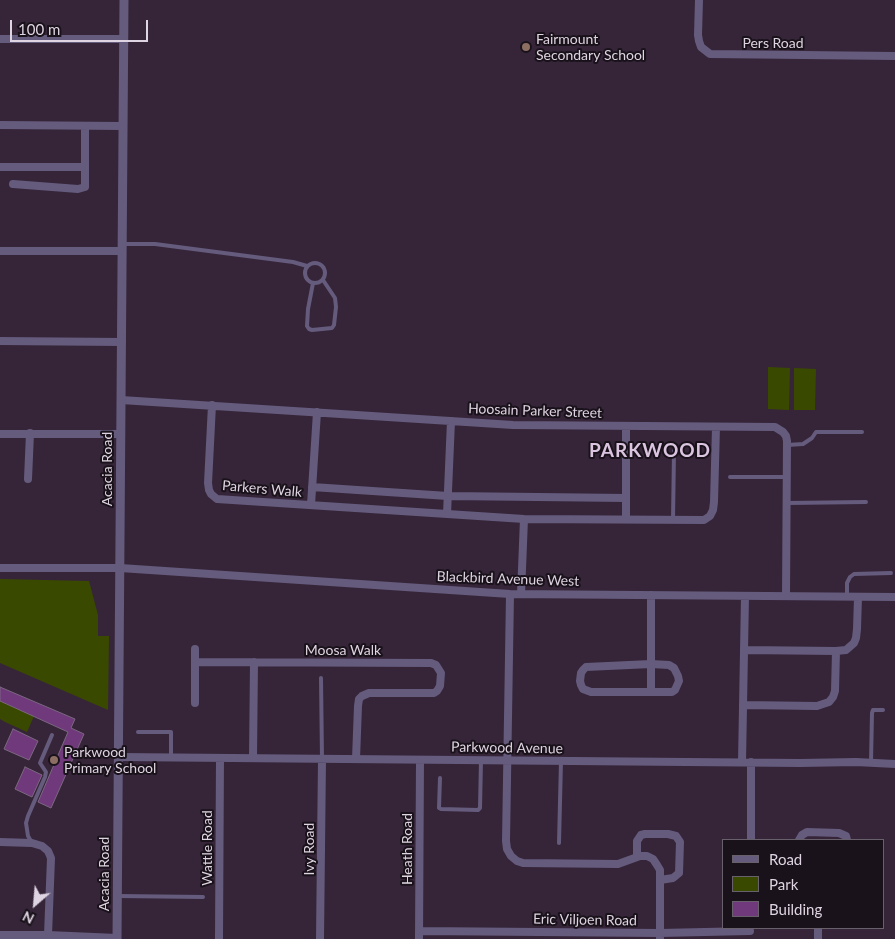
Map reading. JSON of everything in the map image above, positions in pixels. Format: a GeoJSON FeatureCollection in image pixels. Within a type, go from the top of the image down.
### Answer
{"type":"FeatureCollection","features":[{"type":"Feature","properties":{"kind":"street","name":"Acacia Road"},"geometry":{"type":"LineString","coordinates":[[117,938],[124,0]]}},
{"type":"Feature","properties":{"kind":"street","name":"Pers Road"},"geometry":{"type":"LineString","coordinates":[[699,0],[699,41],[701,48],[710,54],[895,56]]}},
{"type":"Feature","properties":{"kind":"street"},"geometry":{"type":"LineString","coordinates":[[0,39],[124,39]]}},
{"type":"Feature","properties":{"kind":"street"},"geometry":{"type":"LineString","coordinates":[[0,125],[122,126]]}},
{"type":"Feature","properties":{"kind":"street"},"geometry":{"type":"LineString","coordinates":[[13,184],[78,189],[85,187],[85,126]]}},
{"type":"Feature","properties":{"kind":"street"},"geometry":{"type":"LineString","coordinates":[[0,167],[85,167]]}},
{"type":"Feature","properties":{"kind":"street"},"geometry":{"type":"LineString","coordinates":[[0,251],[122,248]]}},
{"type":"Feature","properties":{"kind":"street"},"geometry":{"type":"LineString","coordinates":[[0,341],[122,342]]}},
{"type":"Feature","properties":{"kind":"street","name":"Hoosain Parker Street"},"geometry":{"type":"LineString","coordinates":[[121,400],[513,425],[775,427],[786,436],[787,444]]}},
{"type":"Feature","properties":{"kind":"street","name":"Parkers Walk"},"geometry":{"type":"LineString","coordinates":[[212,405],[208,490],[218,499],[524,519],[704,520],[710,516],[713,510],[716,427]]}},
{"type":"Feature","properties":{"kind":"street","name":"Parkers Walk"},"geometry":{"type":"LineString","coordinates":[[311,505],[317,412]]}},
{"type":"Feature","properties":{"kind":"street"},"geometry":{"type":"LineString","coordinates":[[447,514],[451,421]]}},
{"type":"Feature","properties":{"kind":"street"},"geometry":{"type":"LineString","coordinates":[[626,426],[626,519]]}},
{"type":"Feature","properties":{"kind":"street"},"geometry":{"type":"LineString","coordinates":[[28,479],[30,433]]}},
{"type":"Feature","properties":{"kind":"street"},"geometry":{"type":"LineString","coordinates":[[0,434],[120,434]]}},
{"type":"Feature","properties":{"kind":"street"},"geometry":{"type":"LineString","coordinates":[[786,596],[787,444]]}},
{"type":"Feature","properties":{"kind":"street","name":"Parkers Walk"},"geometry":{"type":"LineString","coordinates":[[312,487],[448,496],[626,498]]}},
{"type":"Feature","properties":{"kind":"street"},"geometry":{"type":"LineString","coordinates":[[522,594],[524,519]]}},
{"type":"Feature","properties":{"kind":"street","name":"Blackbird Avenue West"},"geometry":{"type":"LineString","coordinates":[[0,568],[120,568],[510,594],[895,596]]}},
{"type":"Feature","properties":{"kind":"street"},"geometry":{"type":"LineString","coordinates":[[510,594],[507,849],[514,859],[523,863],[618,864],[637,856],[647,856],[653,859],[660,870],[660,936]]}},
{"type":"Feature","properties":{"kind":"street"},"geometry":{"type":"LineString","coordinates":[[651,595],[651,692]]}},
{"type":"Feature","properties":{"kind":"street"},"geometry":{"type":"LineString","coordinates":[[742,762],[745,596]]}},
{"type":"Feature","properties":{"kind":"street"},"geometry":{"type":"LineString","coordinates":[[744,650],[846,650],[854,643],[857,629],[858,597]]}},
{"type":"Feature","properties":{"kind":"street"},"geometry":{"type":"LineString","coordinates":[[195,649],[195,703]]}},
{"type":"Feature","properties":{"kind":"street"},"geometry":{"type":"LineString","coordinates":[[743,705],[817,706],[829,702],[835,691],[836,651]]}},
{"type":"Feature","properties":{"kind":"street","name":"Moosa Walk"},"geometry":{"type":"LineString","coordinates":[[195,662],[431,663],[438,667],[441,673],[440,686],[434,693],[369,694],[359,699],[356,759]]}},
{"type":"Feature","properties":{"kind":"street"},"geometry":{"type":"LineString","coordinates":[[253,758],[254,662]]}},
{"type":"Feature","properties":{"kind":"street"},"geometry":{"type":"LineString","coordinates":[[651,664],[672,666],[677,672],[677,686],[672,692],[591,692],[583,689],[580,681],[582,670],[586,667],[651,664]]}},
{"type":"Feature","properties":{"kind":"street","name":"Parkwood Avenue"},"geometry":{"type":"LineString","coordinates":[[118,757],[895,764]]}},
{"type":"Feature","properties":{"kind":"street","name":"Wattle Road"},"geometry":{"type":"LineString","coordinates":[[219,939],[220,758]]}},
{"type":"Feature","properties":{"kind":"street","name":"Ivy Road"},"geometry":{"type":"LineString","coordinates":[[320,939],[322,759]]}},
{"type":"Feature","properties":{"kind":"street","name":"Heath Road"},"geometry":{"type":"LineString","coordinates":[[419,935],[420,760]]}},
{"type":"Feature","properties":{"kind":"street"},"geometry":{"type":"LineString","coordinates":[[751,762],[751,839]]}},
{"type":"Feature","properties":{"kind":"street"},"geometry":{"type":"LineString","coordinates":[[800,839],[802,835],[808,832],[839,833],[846,836],[847,839]]}},
{"type":"Feature","properties":{"kind":"street"},"geometry":{"type":"LineString","coordinates":[[637,856],[637,841],[641,835],[668,834],[676,836],[680,842],[679,873],[673,878],[660,880]]}},
{"type":"Feature","properties":{"kind":"street"},"geometry":{"type":"LineString","coordinates":[[0,842],[38,844],[48,851],[51,858],[48,935]]}},
{"type":"Feature","properties":{"kind":"street","name":"Eric Viljoen Road"},"geometry":{"type":"LineString","coordinates":[[419,935],[660,936],[750,933]]}},
{"type":"Feature","properties":{"kind":"street"},"geometry":{"type":"LineString","coordinates":[[0,935],[117,938]]}},
{"type":"Feature","properties":{"kind":"lane"},"geometry":{"type":"LineString","coordinates":[[122,248],[155,244],[293,262],[307,266],[313,263],[320,264],[325,270],[323,280],[316,284],[307,280],[305,276],[307,266]]}},
{"type":"Feature","properties":{"kind":"lane"},"geometry":{"type":"LineString","coordinates":[[313,284],[307,326],[312,330],[332,328],[336,307],[335,298],[323,280]]}},
{"type":"Feature","properties":{"kind":"lane"},"geometry":{"type":"LineString","coordinates":[[787,444],[803,444],[812,438],[816,432],[862,432]]}},
{"type":"Feature","properties":{"kind":"lane"},"geometry":{"type":"LineString","coordinates":[[673,520],[674,451]]}},
{"type":"Feature","properties":{"kind":"lane"},"geometry":{"type":"LineString","coordinates":[[730,477],[787,477]]}},
{"type":"Feature","properties":{"kind":"lane"},"geometry":{"type":"LineString","coordinates":[[787,503],[866,502]]}},
{"type":"Feature","properties":{"kind":"lane"},"geometry":{"type":"LineString","coordinates":[[847,597],[847,583],[854,574],[891,573]]}},
{"type":"Feature","properties":{"kind":"lane"},"geometry":{"type":"LineString","coordinates":[[322,678],[322,759]]}},
{"type":"Feature","properties":{"kind":"lane"},"geometry":{"type":"LineString","coordinates":[[871,763],[872,713],[873,710],[883,710]]}},
{"type":"Feature","properties":{"kind":"lane"},"geometry":{"type":"LineString","coordinates":[[138,732],[171,732],[171,758]]}},
{"type":"Feature","properties":{"kind":"lane"},"geometry":{"type":"LineString","coordinates":[[32,843],[28,836],[26,823],[45,777],[46,772],[40,765],[40,761],[52,735]]}},
{"type":"Feature","properties":{"kind":"lane"},"geometry":{"type":"LineString","coordinates":[[440,778],[439,808],[478,810],[480,808],[481,760]]}},
{"type":"Feature","properties":{"kind":"lane"},"geometry":{"type":"LineString","coordinates":[[560,761],[560,844]]}},
{"type":"Feature","properties":{"kind":"lane"},"geometry":{"type":"LineString","coordinates":[[117,896],[203,897]]}},
{"type":"Feature","properties":{"kind":"green space"},"geometry":{"type":"Polygon","coordinates":[[[768,367],[790,368],[789,410],[768,409],[768,367]]]}},
{"type":"Feature","properties":{"kind":"green space"},"geometry":{"type":"Polygon","coordinates":[[[794,368],[816,369],[815,410],[794,410],[794,368]]]}},
{"type":"Feature","properties":{"kind":"green space"},"geometry":{"type":"Polygon","coordinates":[[[0,579],[89,581],[98,615],[98,636],[109,636],[108,710],[0,663],[0,579]]]}},
{"type":"Feature","properties":{"kind":"green space"},"geometry":{"type":"Polygon","coordinates":[[[0,701],[34,716],[27,732],[0,719],[0,701]]]}},
{"type":"Feature","properties":{"kind":"building"},"geometry":{"type":"Polygon","coordinates":[[[0,687],[75,719],[71,728],[84,734],[51,808],[38,802],[68,732],[0,701],[0,687]]]}},
{"type":"Feature","properties":{"kind":"building"},"geometry":{"type":"Polygon","coordinates":[[[13,729],[38,741],[29,760],[4,749],[13,729]]]}},
{"type":"Feature","properties":{"kind":"building"},"geometry":{"type":"Polygon","coordinates":[[[25,767],[42,775],[32,797],[15,789],[25,767]]]}},
{"type":"Feature","properties":{"kind":"place","name":"Fairmount Secondary School"},"geometry":{"type":"Point","coordinates":[526,47]}},
{"type":"Feature","properties":{"kind":"place","name":"Parkwood Primary School"},"geometry":{"type":"Point","coordinates":[54,760]}},
{"type":"Feature","properties":{"kind":"district","name":"PARKWOOD"},"geometry":{"type":"Point","coordinates":[650,451]}}]}
